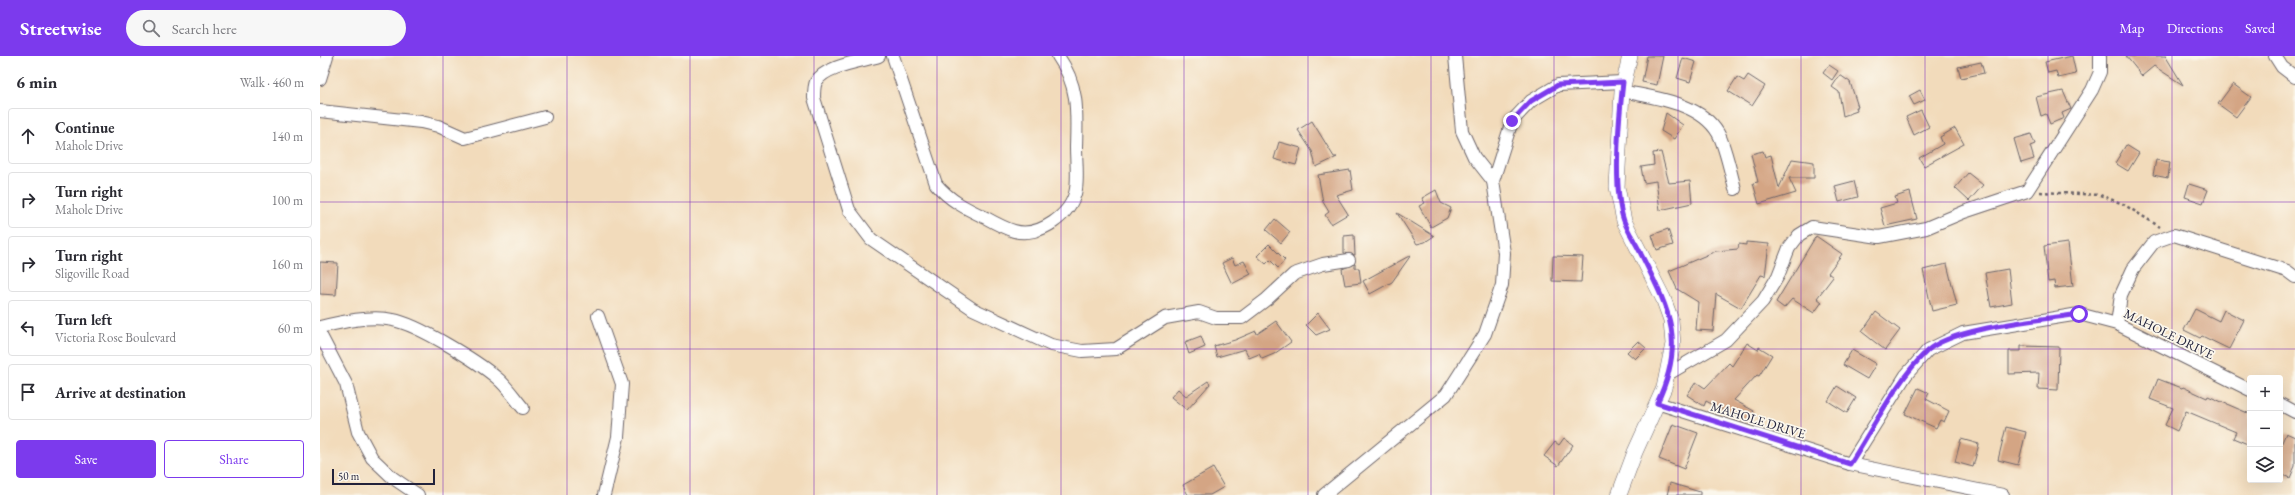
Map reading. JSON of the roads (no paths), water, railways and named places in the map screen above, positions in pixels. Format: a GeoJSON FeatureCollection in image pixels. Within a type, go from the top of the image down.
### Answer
{"type":"FeatureCollection","features":[{"type":"Feature","properties":{"kind":"street"},"geometry":{"type":"LineString","coordinates":[[320,79],[327,56]]}},
{"type":"Feature","properties":{"kind":"street"},"geometry":{"type":"LineString","coordinates":[[879,56],[822,74],[815,83],[814,98],[849,210],[871,239],[973,309],[1051,345],[1082,351],[1116,349],[1164,318],[1199,312],[1216,318],[1242,318],[1268,299],[1294,274],[1323,264],[1349,260]]}},
{"type":"Feature","properties":{"kind":"street"},"geometry":{"type":"LineString","coordinates":[[893,56],[936,184],[946,196],[1015,232],[1030,231],[1051,224],[1063,215],[1071,204],[1076,190],[1077,109],[1073,84],[1058,56]]}},
{"type":"Feature","properties":{"kind":"street"},"geometry":{"type":"LineString","coordinates":[[1455,56],[1462,131],[1474,157],[1493,181]]}},
{"type":"Feature","properties":{"kind":"street"},"geometry":{"type":"LineString","coordinates":[[1620,495],[1635,452],[1668,374],[1673,344],[1671,320],[1663,298],[1624,221],[1617,187],[1622,86],[1630,56]]}},
{"type":"Feature","properties":{"kind":"street"},"geometry":{"type":"LineString","coordinates":[[1668,374],[1726,340],[1763,301],[1778,276],[1789,248],[1799,235],[1812,227],[1879,237],[1926,228],[1964,212],[2027,191],[2092,90],[2100,72],[2100,56]]}},
{"type":"Feature","properties":{"kind":"street"},"geometry":{"type":"LineString","coordinates":[[2275,56],[2282,67],[2295,77]]}},
{"type":"Feature","properties":{"kind":"street"},"geometry":{"type":"LineString","coordinates":[[1324,495],[1446,396],[1485,334],[1502,285],[1504,253],[1493,181],[1512,121],[1531,101],[1558,85],[1622,86],[1701,114],[1718,133],[1735,189]]}},
{"type":"Feature","properties":{"kind":"street"},"geometry":{"type":"LineString","coordinates":[[320,111],[421,122],[438,126],[465,138],[545,117]]}},
{"type":"Feature","properties":{"kind":"street"},"geometry":{"type":"LineString","coordinates":[[2117,324],[2121,295],[2133,269],[2154,242],[2174,235],[2287,271],[2295,277]]}},
{"type":"Feature","properties":{"kind":"street","name":"MAHOLE DRIVE"},"geometry":{"type":"LineString","coordinates":[[1850,464],[1906,376],[1928,350],[1963,333],[2079,314],[2117,324],[2247,389]]}},
{"type":"Feature","properties":{"kind":"street"},"geometry":{"type":"LineString","coordinates":[[598,316],[622,384],[618,437],[604,495]]}},
{"type":"Feature","properties":{"kind":"street"},"geometry":{"type":"LineString","coordinates":[[320,327],[347,320],[391,319],[409,324],[467,358],[497,379],[523,408]]}},
{"type":"Feature","properties":{"kind":"street"},"geometry":{"type":"LineString","coordinates":[[320,334],[346,384],[358,432],[372,458],[393,478],[418,495]]}},
{"type":"Feature","properties":{"kind":"street"},"geometry":{"type":"LineString","coordinates":[[320,359],[330,353]]}},
{"type":"Feature","properties":{"kind":"street","name":"MAHOLE DRIVE"},"geometry":{"type":"LineString","coordinates":[[1657,403],[1850,464],[2003,495]]}},
{"type":"Feature","properties":{"kind":"street"},"geometry":{"type":"LineString","coordinates":[[2283,406],[2295,412]]}}]}
